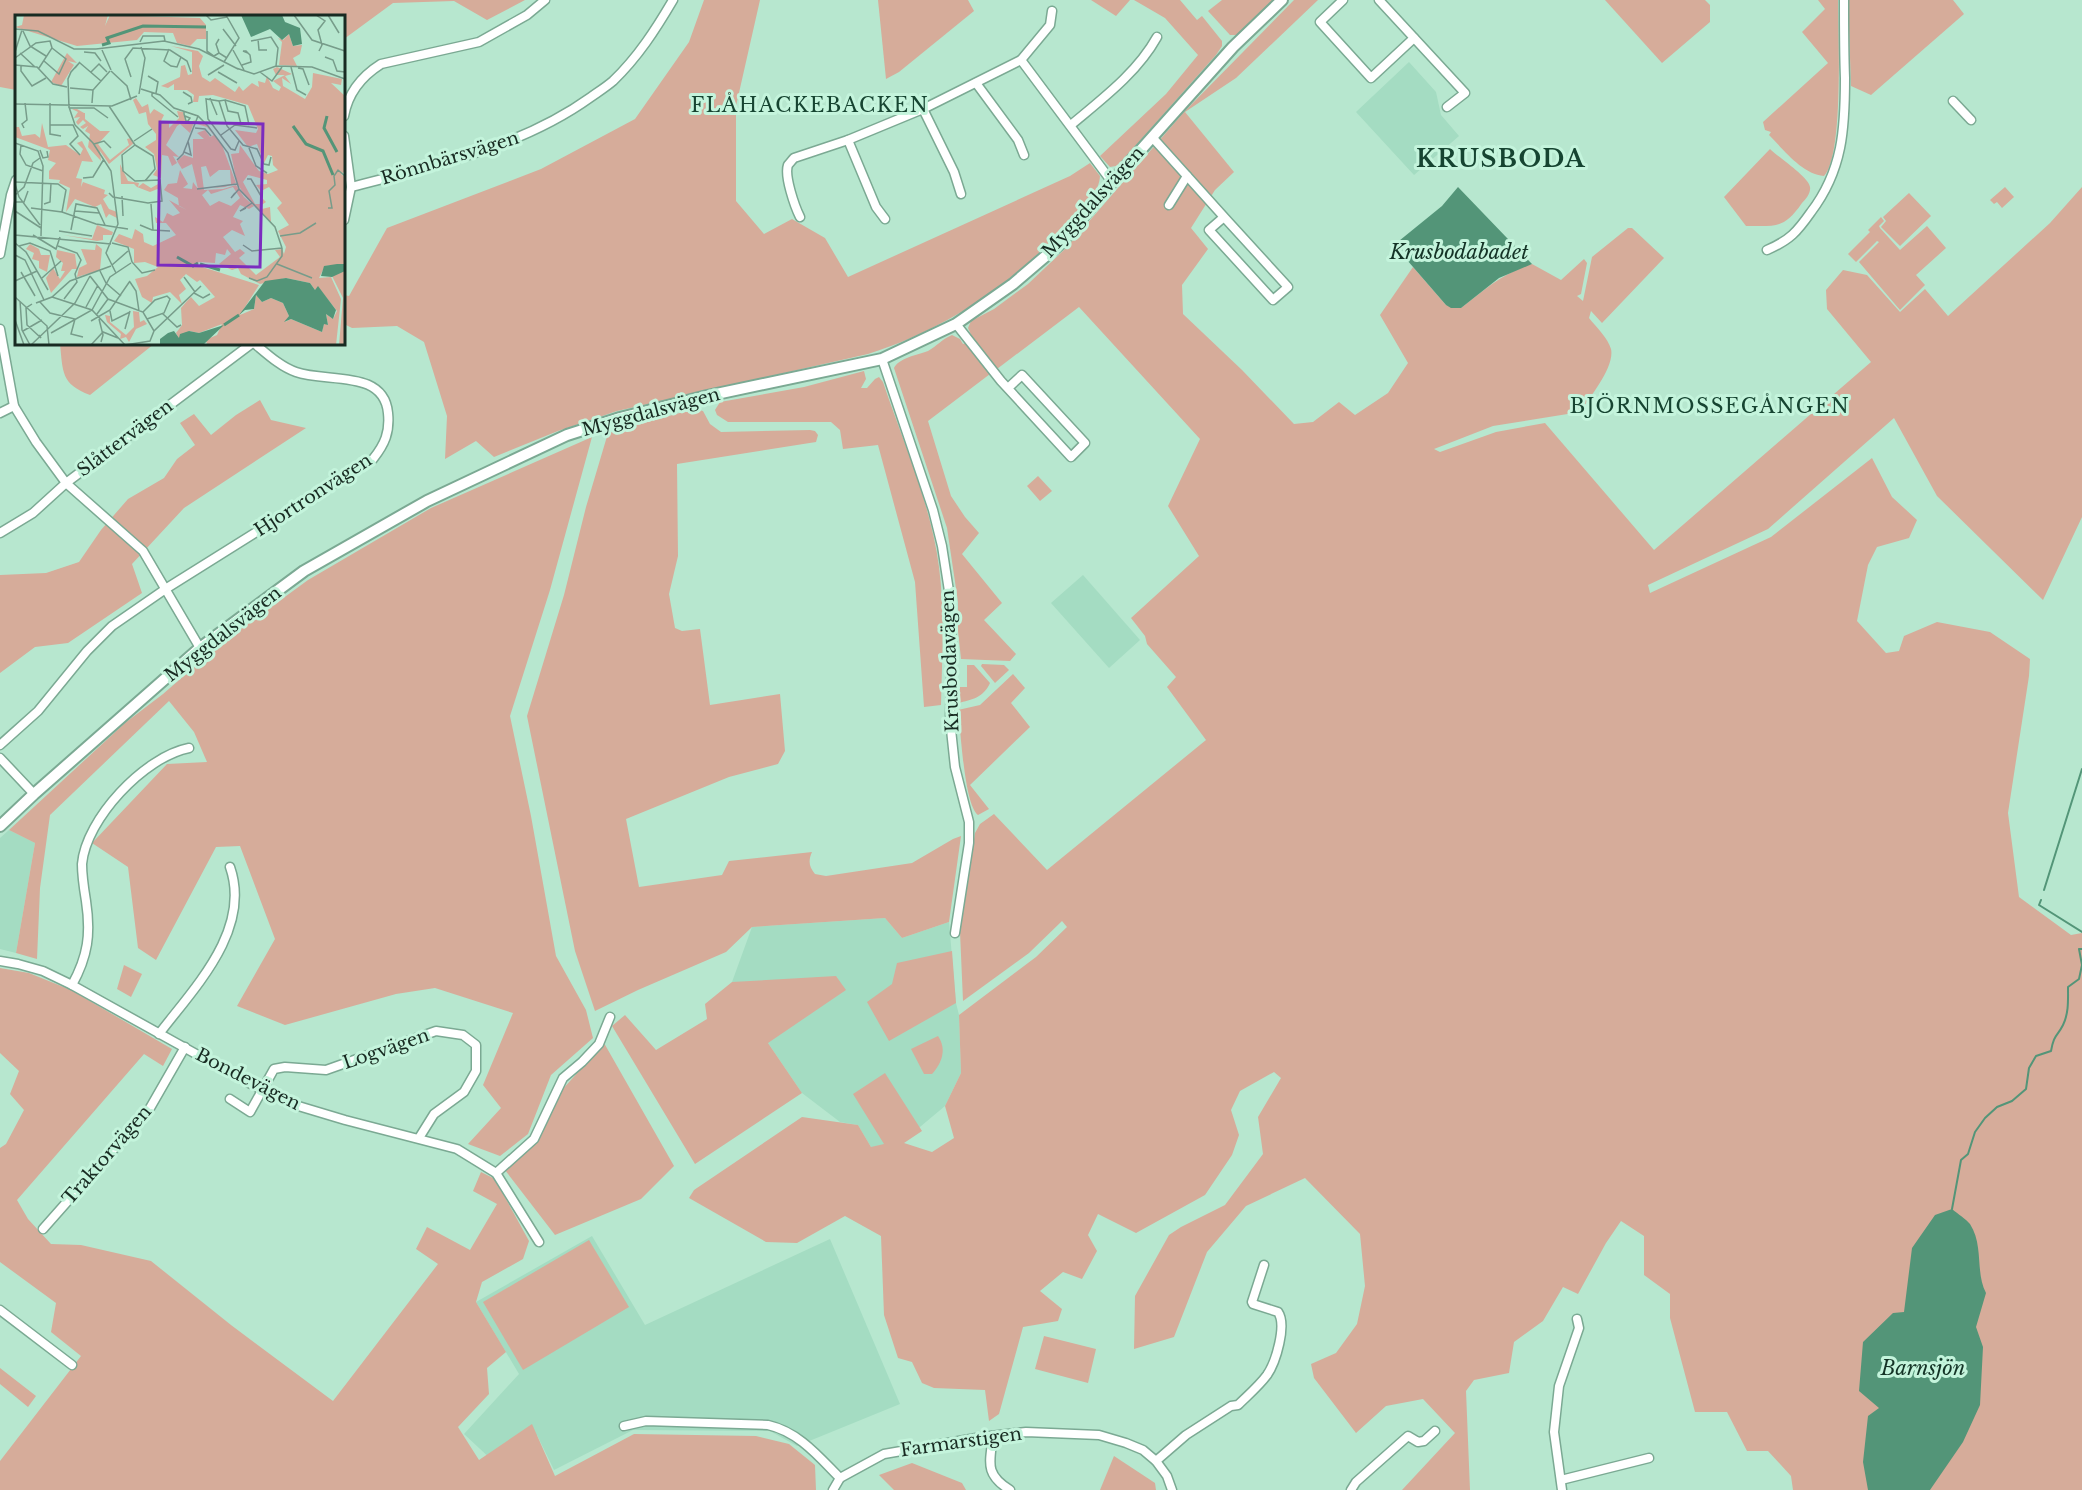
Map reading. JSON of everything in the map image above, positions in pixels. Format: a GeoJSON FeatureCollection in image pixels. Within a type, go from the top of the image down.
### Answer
{"type":"FeatureCollection","features":[{"type":"Feature","properties":{"kind":"street"},"geometry":{"type":"LineString","coordinates":[[345,109],[357,85],[368,72],[381,64],[479,42],[527,15],[545,0]]}},
{"type":"Feature","properties":{"kind":"street","name":"Rönnbärsvägen"},"geometry":{"type":"LineString","coordinates":[[351,187],[458,159],[521,138],[567,114],[612,81],[648,42],[673,0]]}},
{"type":"Feature","properties":{"kind":"street","name":"Myggdalsvägen"},"geometry":{"type":"LineString","coordinates":[[0,826],[200,648],[304,571],[427,501],[567,435],[620,418],[707,396],[882,359],[956,324],[1013,284],[1054,249],[1233,47],[1282,0]]}},
{"type":"Feature","properties":{"kind":"street"},"geometry":{"type":"LineString","coordinates":[[1343,0],[1320,22],[1371,78],[1414,38]]}},
{"type":"Feature","properties":{"kind":"street"},"geometry":{"type":"LineString","coordinates":[[1379,0],[1465,93],[1447,107]]}},
{"type":"Feature","properties":{"kind":"street"},"geometry":{"type":"LineString","coordinates":[[1767,250],[1788,240],[1812,212],[1829,184],[1840,154],[1844,117],[1844,0]]}},
{"type":"Feature","properties":{"kind":"street"},"geometry":{"type":"LineString","coordinates":[[800,217],[794,206],[788,172],[789,165],[794,158],[848,140],[923,109],[1021,60],[1050,25],[1052,11]]}},
{"type":"Feature","properties":{"kind":"street"},"geometry":{"type":"LineString","coordinates":[[1071,125],[1116,88],[1150,50],[1157,37]]}},
{"type":"Feature","properties":{"kind":"street"},"geometry":{"type":"LineString","coordinates":[[1021,60],[1112,182]]}},
{"type":"Feature","properties":{"kind":"street"},"geometry":{"type":"LineString","coordinates":[[976,84],[1018,140],[1024,155]]}},
{"type":"Feature","properties":{"kind":"street"},"geometry":{"type":"LineString","coordinates":[[1953,101],[1971,120]]}},
{"type":"Feature","properties":{"kind":"street"},"geometry":{"type":"LineString","coordinates":[[923,109],[954,171],[962,194]]}},
{"type":"Feature","properties":{"kind":"street"},"geometry":{"type":"LineString","coordinates":[[1152,137],[1288,287],[1273,300],[1209,230],[1224,217]]}},
{"type":"Feature","properties":{"kind":"street"},"geometry":{"type":"LineString","coordinates":[[848,140],[876,207],[885,219]]}},
{"type":"Feature","properties":{"kind":"street"},"geometry":{"type":"LineString","coordinates":[[345,143],[351,187],[345,215]]}},
{"type":"Feature","properties":{"kind":"street"},"geometry":{"type":"LineString","coordinates":[[1169,205],[1187,177]]}},
{"type":"Feature","properties":{"kind":"street"},"geometry":{"type":"LineString","coordinates":[[0,254],[15,183]]}},
{"type":"Feature","properties":{"kind":"street"},"geometry":{"type":"LineString","coordinates":[[0,192],[11,195]]}},
{"type":"Feature","properties":{"kind":"street"},"geometry":{"type":"LineString","coordinates":[[956,324],[1008,388],[1071,457],[1085,443],[1022,375],[1008,388]]}},
{"type":"Feature","properties":{"kind":"street"},"geometry":{"type":"LineString","coordinates":[[0,329],[14,406],[36,442],[66,483],[143,551],[200,648]]}},
{"type":"Feature","properties":{"kind":"street","name":"Slåttervägen"},"geometry":{"type":"LineString","coordinates":[[0,533],[33,513],[66,483],[252,345]]}},
{"type":"Feature","properties":{"kind":"street","name":"Hjortronvägen"},"geometry":{"type":"LineString","coordinates":[[166,588],[373,459],[384,445],[390,426],[387,403],[380,392],[361,381],[296,372],[254,345]]}},
{"type":"Feature","properties":{"kind":"street","name":"Krusbodavägen"},"geometry":{"type":"LineString","coordinates":[[882,359],[933,510],[942,546],[949,591],[952,647],[950,720],[955,767],[969,822],[969,843],[955,933]]}},
{"type":"Feature","properties":{"kind":"street"},"geometry":{"type":"LineString","coordinates":[[0,413],[14,406]]}},
{"type":"Feature","properties":{"kind":"street"},"geometry":{"type":"LineString","coordinates":[[0,745],[38,711],[87,651],[112,626],[166,588]]}},
{"type":"Feature","properties":{"kind":"street"},"geometry":{"type":"LineString","coordinates":[[72,985],[81,969],[87,949],[89,928],[82,874],[84,853],[90,836],[125,787],[164,756],[189,748]]}},
{"type":"Feature","properties":{"kind":"street"},"geometry":{"type":"LineString","coordinates":[[0,758],[34,794]]}},
{"type":"Feature","properties":{"kind":"street"},"geometry":{"type":"LineString","coordinates":[[159,1034],[208,968],[228,930],[236,897],[235,881],[230,867]]}},
{"type":"Feature","properties":{"kind":"street","name":"Bondevägen"},"geometry":{"type":"LineString","coordinates":[[0,960],[43,971],[72,985],[262,1090],[295,1105],[457,1149],[496,1173],[539,1242]]}},
{"type":"Feature","properties":{"kind":"street"},"geometry":{"type":"LineString","coordinates":[[496,1173],[534,1139],[563,1078],[599,1044],[609,1017]]}},
{"type":"Feature","properties":{"kind":"street","name":"Logvägen"},"geometry":{"type":"LineString","coordinates":[[262,1090],[274,1070],[285,1067],[326,1070],[436,1031],[463,1035],[476,1045],[476,1071],[464,1092],[434,1114],[419,1138]]}},
{"type":"Feature","properties":{"kind":"street","name":"Traktorvägen"},"geometry":{"type":"LineString","coordinates":[[43,1229],[150,1108],[185,1047]]}},
{"type":"Feature","properties":{"kind":"street"},"geometry":{"type":"LineString","coordinates":[[230,1099],[250,1112],[262,1090]]}},
{"type":"Feature","properties":{"kind":"street"},"geometry":{"type":"LineString","coordinates":[[1156,1461],[1186,1435],[1231,1406],[1238,1405],[1268,1374],[1281,1337],[1282,1321],[1280,1313],[1252,1302],[1264,1265]]}},
{"type":"Feature","properties":{"kind":"street"},"geometry":{"type":"LineString","coordinates":[[0,1310],[72,1365]]}},
{"type":"Feature","properties":{"kind":"street"},"geometry":{"type":"LineString","coordinates":[[1562,1490],[1554,1432],[1559,1386],[1579,1328],[1577,1319]]}},
{"type":"Feature","properties":{"kind":"street"},"geometry":{"type":"LineString","coordinates":[[624,1426],[646,1421],[768,1425],[780,1428],[800,1440],[840,1478],[833,1490]]}},
{"type":"Feature","properties":{"kind":"street"},"geometry":{"type":"LineString","coordinates":[[1351,1490],[1356,1482],[1408,1436],[1418,1442],[1424,1441],[1435,1431]]}},
{"type":"Feature","properties":{"kind":"street","name":"Farmarstigen"},"geometry":{"type":"LineString","coordinates":[[840,1478],[884,1454],[1026,1432],[1099,1435],[1126,1443],[1143,1450],[1156,1461],[1167,1476],[1172,1490]]}},
{"type":"Feature","properties":{"kind":"street"},"geometry":{"type":"LineString","coordinates":[[993,1436],[989,1466],[993,1477],[1010,1490]]}},
{"type":"Feature","properties":{"kind":"street"},"geometry":{"type":"LineString","coordinates":[[1561,1480],[1649,1458]]}},
{"type":"Feature","properties":{"kind":"street"},"geometry":{"type":"LineString","coordinates":[[999,1482],[1004,1472]]}},
{"type":"Feature","properties":{"kind":"shaded area"},"geometry":{"type":"Polygon","coordinates":[[[0,0],[525,0],[487,20],[454,1],[393,3],[345,38],[345,15],[15,15],[15,90],[0,87],[0,0]]]}},
{"type":"Feature","properties":{"kind":"shaded area"},"geometry":{"type":"Polygon","coordinates":[[[704,0],[760,0],[736,106],[736,201],[764,234],[792,219],[825,238],[848,277],[1070,176],[1090,163],[1100,176],[1097,188],[1087,203],[1029,262],[980,300],[927,331],[868,354],[617,411],[558,431],[494,457],[476,441],[445,459],[447,416],[424,342],[397,326],[352,328],[345,324],[345,295],[349,296],[387,228],[541,169],[635,119],[689,42],[704,0]]]}},
{"type":"Feature","properties":{"kind":"shaded area"},"geometry":{"type":"Polygon","coordinates":[[[878,0],[968,0],[974,11],[899,72],[886,79],[878,0]]]}},
{"type":"Feature","properties":{"kind":"shaded area"},"geometry":{"type":"Polygon","coordinates":[[[1091,0],[1130,0],[1116,16],[1091,0]]]}},
{"type":"Feature","properties":{"kind":"shaded area"},"geometry":{"type":"Polygon","coordinates":[[[1134,0],[1180,0],[1197,20],[1202,16],[1222,41],[1222,46],[1121,162],[1110,167],[1100,156],[1166,94],[1198,55],[1165,18],[1134,0]]]}},
{"type":"Feature","properties":{"kind":"shaded area"},"geometry":{"type":"Polygon","coordinates":[[[1222,0],[1273,0],[1237,35],[1230,35],[1208,11],[1222,0]]]}},
{"type":"Feature","properties":{"kind":"shaded area"},"geometry":{"type":"Polygon","coordinates":[[[1294,0],[1318,0],[1236,78],[1185,112],[1234,172],[1215,190],[1191,228],[1208,249],[1182,285],[1183,314],[1294,424],[1313,422],[1339,402],[1355,415],[1388,393],[1408,363],[1380,315],[1413,267],[1446,305],[1461,308],[1495,282],[1522,267],[1532,264],[1561,280],[1584,259],[1587,263],[1581,294],[1577,296],[1583,301],[1592,257],[1628,228],[1632,228],[1664,258],[1602,323],[1591,311],[1589,318],[1607,341],[1611,349],[1611,356],[1606,373],[1580,412],[1493,426],[1434,449],[1440,452],[1496,432],[1545,423],[1654,550],[1871,362],[1827,309],[1826,290],[1843,270],[1867,275],[1900,312],[1925,289],[1948,316],[2050,223],[2082,187],[2082,517],[2043,600],[1937,496],[1894,418],[1768,529],[1648,585],[1650,593],[1771,537],[1872,458],[1892,497],[1917,520],[1909,538],[1877,547],[1868,565],[1857,621],[1886,653],[1899,651],[1904,636],[1937,622],[1990,632],[2030,659],[2008,813],[2019,897],[2071,935],[2082,933],[2082,1490],[1793,1490],[1791,1476],[1768,1451],[1747,1451],[1727,1412],[1695,1412],[1670,1318],[1670,1294],[1644,1275],[1644,1236],[1621,1221],[1578,1294],[1563,1287],[1543,1321],[1514,1342],[1509,1373],[1474,1380],[1466,1391],[1470,1490],[1402,1490],[1455,1433],[1423,1399],[1386,1406],[1356,1433],[1314,1378],[1311,1364],[1336,1353],[1357,1324],[1365,1286],[1360,1234],[1305,1178],[1246,1206],[1207,1252],[1174,1337],[1134,1349],[1135,1296],[1169,1235],[1225,1205],[1263,1154],[1258,1117],[1281,1078],[1274,1072],[1240,1091],[1231,1110],[1239,1135],[1232,1155],[1205,1195],[1136,1233],[1098,1214],[1088,1235],[1097,1251],[1082,1279],[1063,1272],[1040,1291],[1062,1309],[1058,1321],[1023,1327],[999,1414],[989,1421],[985,1390],[934,1388],[922,1383],[912,1362],[898,1358],[884,1315],[881,1236],[845,1216],[797,1243],[766,1242],[689,1198],[694,1190],[802,1117],[858,1125],[871,1147],[884,1144],[853,1094],[885,1073],[922,1131],[904,1143],[932,1152],[954,1138],[945,1106],[961,1073],[959,1015],[1036,957],[1067,927],[1062,921],[1029,953],[963,1001],[960,932],[975,833],[980,824],[994,814],[1047,870],[1206,740],[1167,687],[1176,677],[1147,644],[1145,636],[1131,618],[1199,556],[1168,506],[1200,439],[1079,307],[997,369],[972,337],[968,328],[971,321],[994,309],[1028,284],[1065,249],[1184,112],[1294,0]]]}},
{"type":"Feature","properties":{"kind":"shaded area"},"geometry":{"type":"Polygon","coordinates":[[[1605,0],[1705,0],[1710,5],[1710,22],[1662,63],[1605,0]]]}},
{"type":"Feature","properties":{"kind":"shaded area"},"geometry":{"type":"Polygon","coordinates":[[[1818,0],[1838,0],[1837,120],[1835,144],[1824,176],[1808,171],[1794,160],[1769,135],[1771,132],[1765,130],[1763,122],[1828,63],[1802,32],[1825,9],[1818,0]]]}},
{"type":"Feature","properties":{"kind":"shaded area"},"geometry":{"type":"Polygon","coordinates":[[[1848,0],[1953,0],[1964,14],[1871,95],[1851,86],[1848,0]]]}},
{"type":"Feature","properties":{"kind":"shaded area"},"geometry":{"type":"Polygon","coordinates":[[[1409,62],[1436,92],[1441,115],[1459,136],[1414,175],[1356,112],[1409,62]]]}},
{"type":"Feature","properties":{"kind":"shaded area"},"geometry":{"type":"Polygon","coordinates":[[[1770,149],[1804,178],[1810,191],[1807,198],[1784,222],[1772,226],[1746,226],[1724,197],[1770,149]]]}},
{"type":"Feature","properties":{"kind":"shaded area"},"geometry":{"type":"Polygon","coordinates":[[[2005,187],[2014,197],[2002,208],[1997,202],[1994,204],[1990,200],[2005,187]]]}},
{"type":"Feature","properties":{"kind":"shaded area"},"geometry":{"type":"Polygon","coordinates":[[[1909,193],[1931,216],[1900,246],[1881,227],[1886,221],[1883,217],[1909,193]]]}},
{"type":"Feature","properties":{"kind":"shaded area"},"geometry":{"type":"Polygon","coordinates":[[[1881,217],[1884,221],[1879,226],[1880,228],[1900,250],[1927,226],[1946,248],[1916,275],[1925,285],[1900,310],[1859,262],[1879,242],[1877,241],[1856,262],[1848,254],[1881,217]]]}},
{"type":"Feature","properties":{"kind":"shaded area"},"geometry":{"type":"Polygon","coordinates":[[[952,335],[960,339],[963,344],[966,343],[990,374],[928,421],[951,496],[979,533],[962,554],[1002,603],[984,620],[1016,654],[1010,661],[961,659],[958,602],[947,528],[894,368],[904,359],[928,351],[952,335]]]}},
{"type":"Feature","properties":{"kind":"shaded area"},"geometry":{"type":"Polygon","coordinates":[[[60,345],[153,345],[90,395],[69,381],[65,376],[60,345]]]}},
{"type":"Feature","properties":{"kind":"shaded area"},"geometry":{"type":"Polygon","coordinates":[[[864,371],[866,379],[861,388],[867,388],[879,377],[883,382],[930,520],[939,567],[942,602],[941,705],[924,707],[915,582],[878,445],[843,449],[840,430],[831,422],[728,422],[717,415],[715,410],[720,402],[804,387],[864,371]]]}},
{"type":"Feature","properties":{"kind":"shaded area"},"geometry":{"type":"Polygon","coordinates":[[[260,400],[271,420],[306,428],[184,508],[132,564],[142,593],[68,643],[35,647],[0,673],[0,575],[46,573],[79,562],[101,530],[128,499],[164,478],[177,459],[195,445],[180,423],[194,414],[211,435],[260,400]]]}},
{"type":"Feature","properties":{"kind":"shaded area"},"geometry":{"type":"Polygon","coordinates":[[[694,409],[703,411],[710,424],[721,432],[810,430],[815,431],[818,435],[816,442],[677,464],[678,556],[669,594],[675,628],[682,631],[700,629],[710,705],[780,694],[785,751],[778,764],[729,777],[626,819],[639,887],[722,875],[729,861],[812,852],[811,869],[815,874],[826,876],[912,863],[961,836],[949,922],[902,938],[885,918],[752,927],[726,952],[595,1011],[575,951],[527,716],[564,595],[586,507],[608,433],[694,409]]]}},
{"type":"Feature","properties":{"kind":"shaded area"},"geometry":{"type":"Polygon","coordinates":[[[592,437],[550,590],[510,716],[531,816],[556,956],[586,1010],[593,1038],[551,1075],[528,1134],[500,1156],[468,1144],[501,1108],[483,1085],[513,1013],[435,988],[396,994],[285,1025],[237,1006],[275,939],[240,846],[216,847],[156,960],[138,948],[128,867],[92,843],[167,764],[207,762],[194,732],[169,701],[50,815],[40,888],[37,959],[16,953],[35,843],[9,830],[125,723],[163,694],[223,642],[308,580],[431,508],[592,437]]]}},
{"type":"Feature","properties":{"kind":"shaded area"},"geometry":{"type":"Polygon","coordinates":[[[1038,476],[1052,491],[1040,501],[1027,486],[1038,476]]]}},
{"type":"Feature","properties":{"kind":"shaded area"},"geometry":{"type":"Polygon","coordinates":[[[1083,575],[1140,640],[1109,668],[1051,603],[1083,575]]]}},
{"type":"Feature","properties":{"kind":"shaded area"},"geometry":{"type":"Polygon","coordinates":[[[982,664],[1004,665],[1009,670],[995,683],[981,666],[982,664]]]}},
{"type":"Feature","properties":{"kind":"shaded area"},"geometry":{"type":"Polygon","coordinates":[[[967,665],[974,665],[990,683],[981,695],[958,703],[960,687],[967,687],[967,665]]]}},
{"type":"Feature","properties":{"kind":"shaded area"},"geometry":{"type":"Polygon","coordinates":[[[1013,674],[1025,688],[1011,703],[1030,727],[970,785],[989,809],[978,815],[969,797],[966,782],[958,710],[980,705],[1013,674]]]}},
{"type":"Feature","properties":{"kind":"shaded area"},"geometry":{"type":"Polygon","coordinates":[[[9,830],[35,843],[16,953],[0,949],[0,838],[9,830]]]}},
{"type":"Feature","properties":{"kind":"shaded area"},"geometry":{"type":"Polygon","coordinates":[[[885,918],[902,938],[949,922],[959,1015],[961,1073],[945,1106],[890,1152],[871,1147],[858,1125],[840,1122],[802,1093],[768,1043],[732,982],[752,927],[885,918]]]}},
{"type":"Feature","properties":{"kind":"shaded area"},"geometry":{"type":"Polygon","coordinates":[[[952,951],[956,1003],[889,1041],[867,1002],[892,984],[897,963],[952,951]]]}},
{"type":"Feature","properties":{"kind":"shaded area"},"geometry":{"type":"Polygon","coordinates":[[[124,965],[142,974],[131,997],[117,989],[124,965]]]}},
{"type":"Feature","properties":{"kind":"shaded area"},"geometry":{"type":"Polygon","coordinates":[[[0,968],[29,973],[71,990],[172,1049],[163,1066],[144,1054],[17,1200],[28,1219],[51,1244],[81,1245],[151,1261],[231,1325],[333,1401],[438,1264],[416,1249],[427,1227],[470,1250],[497,1204],[473,1191],[481,1172],[495,1179],[529,1241],[523,1259],[482,1282],[476,1302],[506,1352],[487,1368],[489,1394],[458,1427],[479,1460],[532,1424],[555,1476],[634,1434],[756,1436],[789,1444],[815,1465],[816,1490],[0,1490],[0,1461],[81,1356],[51,1332],[56,1303],[0,1262],[0,1148],[6,1144],[24,1110],[10,1094],[19,1071],[0,1053],[0,968]]]}},
{"type":"Feature","properties":{"kind":"shaded area"},"geometry":{"type":"Polygon","coordinates":[[[836,976],[846,990],[768,1043],[802,1093],[695,1164],[612,1026],[625,1015],[656,1050],[707,1019],[705,1004],[732,982],[836,976]]]}},
{"type":"Feature","properties":{"kind":"shaded area"},"geometry":{"type":"Polygon","coordinates":[[[938,1036],[943,1051],[941,1061],[932,1074],[924,1074],[911,1049],[938,1036]]]}},
{"type":"Feature","properties":{"kind":"shaded area"},"geometry":{"type":"Polygon","coordinates":[[[604,1043],[674,1166],[641,1199],[555,1235],[505,1170],[538,1140],[562,1090],[604,1043]]]}},
{"type":"Feature","properties":{"kind":"shaded area"},"geometry":{"type":"Polygon","coordinates":[[[592,1236],[645,1325],[830,1239],[900,1404],[797,1446],[770,1431],[633,1430],[554,1470],[537,1435],[494,1462],[464,1434],[519,1374],[476,1302],[592,1236]]]}},
{"type":"Feature","properties":{"kind":"shaded area"},"geometry":{"type":"Polygon","coordinates":[[[589,1240],[629,1307],[523,1370],[483,1302],[589,1240]]]}},
{"type":"Feature","properties":{"kind":"shaded area"},"geometry":{"type":"Polygon","coordinates":[[[1044,1336],[1096,1349],[1088,1383],[1035,1369],[1044,1336]]]}},
{"type":"Feature","properties":{"kind":"shaded area"},"geometry":{"type":"Polygon","coordinates":[[[0,1368],[36,1396],[28,1407],[0,1384],[0,1368]]]}},
{"type":"Feature","properties":{"kind":"shaded area"},"geometry":{"type":"Polygon","coordinates":[[[1114,1456],[1155,1483],[1156,1490],[1100,1490],[1114,1456]]]}},
{"type":"Feature","properties":{"kind":"shaded area"},"geometry":{"type":"Polygon","coordinates":[[[912,1463],[962,1483],[966,1490],[894,1490],[879,1475],[912,1463]]]}},
{"type":"Feature","properties":{"kind":"water","name":"Krusbodabadet"},"geometry":{"type":"Polygon","coordinates":[[[1458,187],[1532,264],[1499,278],[1461,308],[1451,308],[1394,245],[1442,206],[1458,187]]]}},
{"type":"Feature","properties":{"kind":"water","name":"Barnsjön"},"geometry":{"type":"Polygon","coordinates":[[[1952,1209],[1970,1224],[1974,1232],[1986,1293],[1976,1327],[1983,1347],[1980,1405],[1963,1442],[1930,1490],[1868,1490],[1863,1462],[1868,1416],[1879,1408],[1859,1391],[1863,1342],[1893,1313],[1904,1312],[1912,1248],[1935,1215],[1952,1209]]]}},
{"type":"Feature","properties":{"kind":"waterway"},"geometry":{"type":"LineString","coordinates":[[2044,890],[2082,769]]}},
{"type":"Feature","properties":{"kind":"waterway"},"geometry":{"type":"LineString","coordinates":[[2041,900],[2039,905],[2082,932]]}},
{"type":"Feature","properties":{"kind":"waterway"},"geometry":{"type":"LineString","coordinates":[[1952,1209],[1961,1160],[1968,1154],[1975,1132],[1997,1107],[2012,1101],[2026,1089],[2029,1068],[2036,1056],[2051,1051],[2066,1016],[2068,987],[2079,979],[2082,965],[2079,949],[2082,949]]}},
{"type":"Feature","properties":{"kind":"district","name":"FLÅHACKEBACKEN"},"geometry":{"type":"Point","coordinates":[810,105]}},
{"type":"Feature","properties":{"kind":"district","name":"KRUSBODA"},"geometry":{"type":"Point","coordinates":[1501,158]}},
{"type":"Feature","properties":{"kind":"district","name":"BJÖRNMOSSEGÅNGEN"},"geometry":{"type":"Point","coordinates":[1710,406]}}]}
